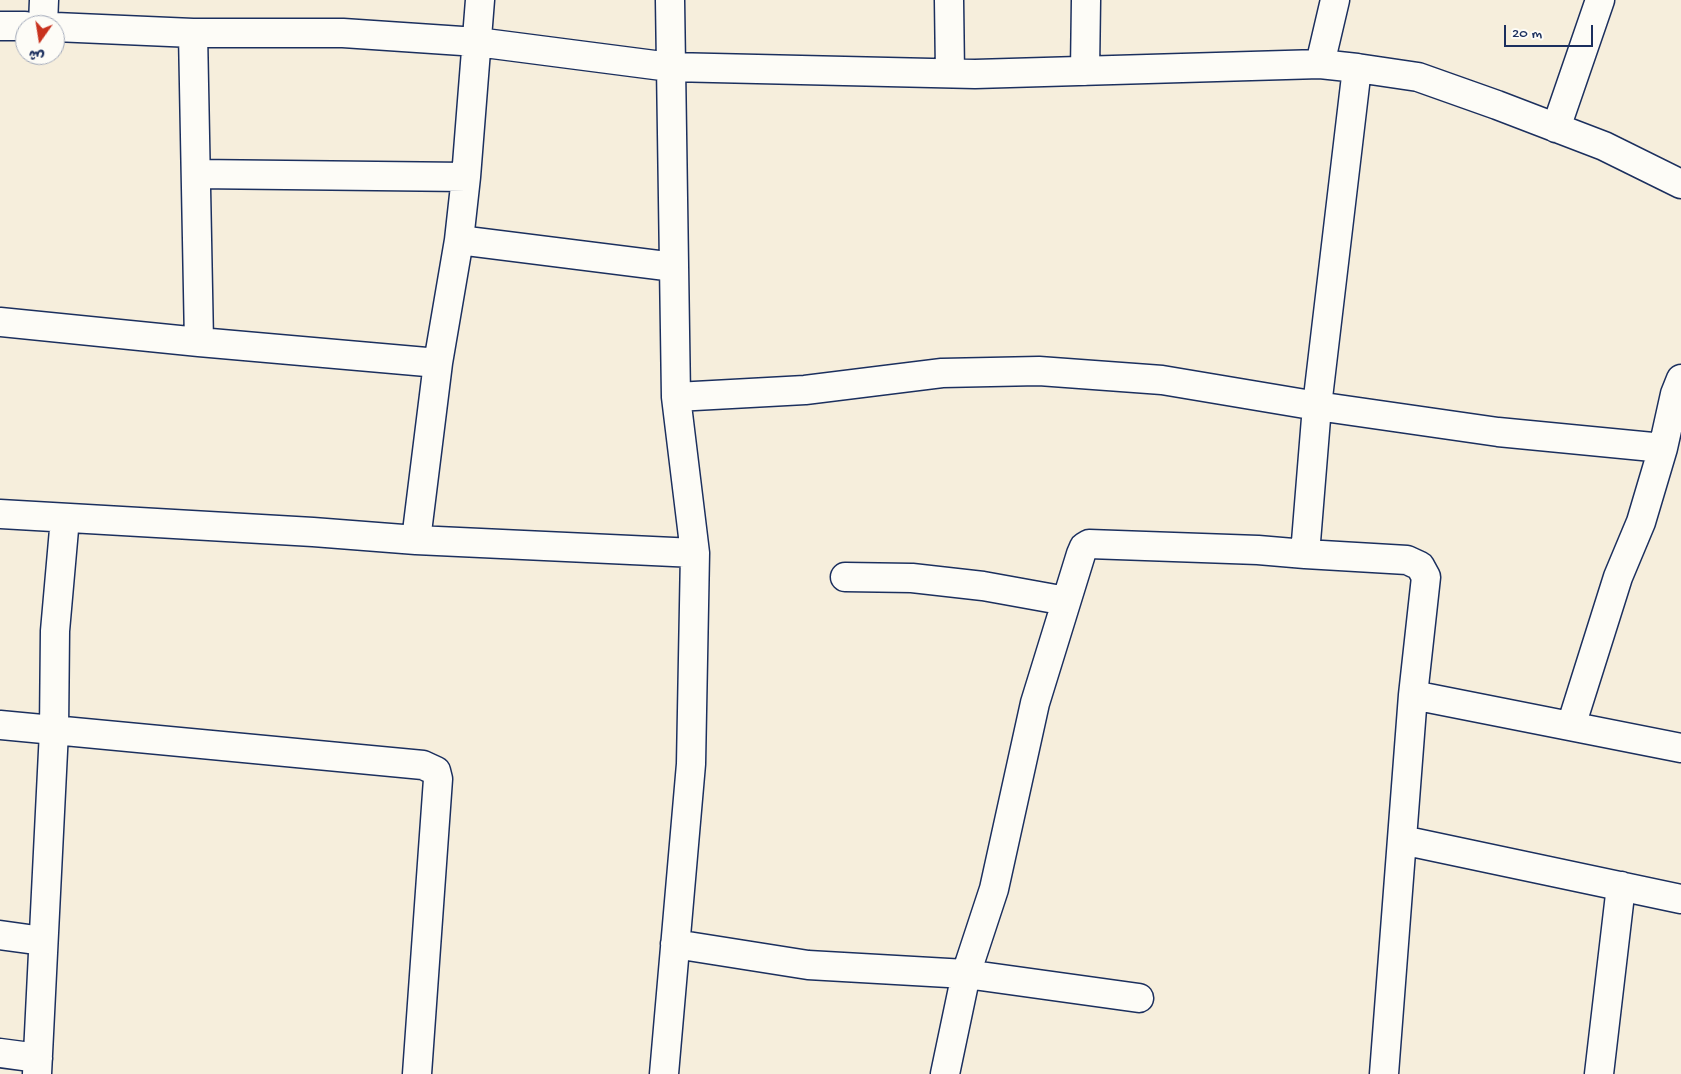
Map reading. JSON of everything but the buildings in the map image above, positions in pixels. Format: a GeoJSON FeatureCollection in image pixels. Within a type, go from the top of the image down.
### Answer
{"type":"FeatureCollection","features":[{"type":"Feature","properties":{"kind":"street"},"geometry":{"type":"LineString","coordinates":[[44,0],[44,15]]}},
{"type":"Feature","properties":{"kind":"street"},"geometry":{"type":"LineString","coordinates":[[416,540],[438,363],[459,240],[480,0]]}},
{"type":"Feature","properties":{"kind":"street"},"geometry":{"type":"LineString","coordinates":[[664,1074],[691,764],[695,553],[676,397],[670,0]]}},
{"type":"Feature","properties":{"kind":"street"},"geometry":{"type":"LineString","coordinates":[[949,0],[950,73]]}},
{"type":"Feature","properties":{"kind":"street"},"geometry":{"type":"LineString","coordinates":[[1085,71],[1086,0]]}},
{"type":"Feature","properties":{"kind":"street"},"geometry":{"type":"LineString","coordinates":[[1320,64],[1335,0]]}},
{"type":"Feature","properties":{"kind":"street"},"geometry":{"type":"LineString","coordinates":[[1556,128],[1600,0]]}},
{"type":"Feature","properties":{"kind":"street"},"geometry":{"type":"LineString","coordinates":[[0,26],[15,26]]}},
{"type":"Feature","properties":{"kind":"street"},"geometry":{"type":"LineString","coordinates":[[65,27],[193,33],[343,33],[477,42],[670,66],[975,74],[1320,64],[1418,77],[1604,146],[1681,184]]}},
{"type":"Feature","properties":{"kind":"street"},"geometry":{"type":"LineString","coordinates":[[193,33],[199,342]]}},
{"type":"Feature","properties":{"kind":"street"},"geometry":{"type":"LineString","coordinates":[[1306,554],[1317,406],[1357,68]]}},
{"type":"Feature","properties":{"kind":"street"},"geometry":{"type":"LineString","coordinates":[[196,174],[466,177]]}},
{"type":"Feature","properties":{"kind":"street"},"geometry":{"type":"LineString","coordinates":[[459,240],[674,267]]}},
{"type":"Feature","properties":{"kind":"street"},"geometry":{"type":"LineString","coordinates":[[0,322],[438,363]]}},
{"type":"Feature","properties":{"kind":"street"},"geometry":{"type":"LineString","coordinates":[[676,397],[805,390],[942,373],[1039,370],[1162,380],[1317,406],[1498,432],[1664,448]]}},
{"type":"Feature","properties":{"kind":"street"},"geometry":{"type":"LineString","coordinates":[[1571,726],[1618,577],[1641,522],[1664,448],[1675,394],[1681,379]]}},
{"type":"Feature","properties":{"kind":"street"},"geometry":{"type":"LineString","coordinates":[[0,514],[313,532],[416,540],[695,553]]}},
{"type":"Feature","properties":{"kind":"street"},"geometry":{"type":"LineString","coordinates":[[0,1053],[37,1066],[54,731],[55,631],[65,518]]}},
{"type":"Feature","properties":{"kind":"street"},"geometry":{"type":"LineString","coordinates":[[945,1074],[966,974],[994,889],[1035,703],[1084,547],[1089,544],[1258,550],[1407,560],[1420,566],[1426,577],[1413,695],[1384,1074]]}},
{"type":"Feature","properties":{"kind":"street"},"geometry":{"type":"LineString","coordinates":[[845,576],[912,578],[983,586],[1066,601]]}},
{"type":"Feature","properties":{"kind":"street"},"geometry":{"type":"LineString","coordinates":[[1413,695],[1681,748]]}},
{"type":"Feature","properties":{"kind":"street"},"geometry":{"type":"LineString","coordinates":[[0,725],[414,764],[436,771],[438,779],[417,1074]]}},
{"type":"Feature","properties":{"kind":"street"},"geometry":{"type":"LineString","coordinates":[[1402,840],[1681,899]]}},
{"type":"Feature","properties":{"kind":"street"},"geometry":{"type":"LineString","coordinates":[[1599,1074],[1622,886]]}},
{"type":"Feature","properties":{"kind":"street"},"geometry":{"type":"LineString","coordinates":[[0,935],[43,941]]}},
{"type":"Feature","properties":{"kind":"street"},"geometry":{"type":"LineString","coordinates":[[676,944],[808,965],[966,974],[1139,998]]}}]}
